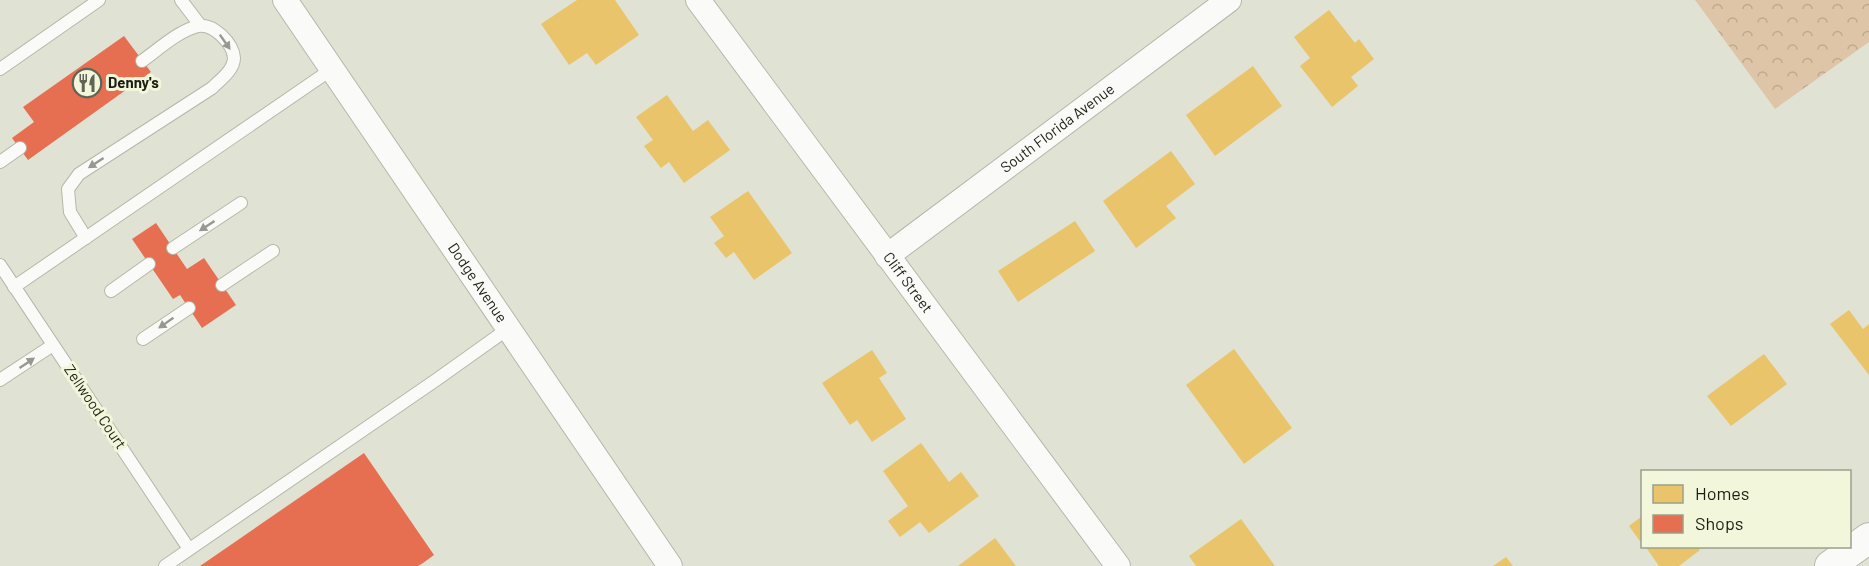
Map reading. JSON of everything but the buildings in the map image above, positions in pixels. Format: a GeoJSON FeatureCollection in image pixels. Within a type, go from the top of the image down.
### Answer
{"type":"FeatureCollection","features":[{"type":"Feature","properties":{"kind":"street","name":"Dodge Avenue"},"geometry":{"type":"LineString","coordinates":[[285,0],[670,566]]}},
{"type":"Feature","properties":{"kind":"street","name":"Cliff Street"},"geometry":{"type":"LineString","coordinates":[[698,0],[1118,566]]}},
{"type":"Feature","properties":{"kind":"street","name":"South Florida Avenue"},"geometry":{"type":"LineString","coordinates":[[887,256],[1229,0]]}},
{"type":"Feature","properties":{"kind":"street"},"geometry":{"type":"LineString","coordinates":[[1830,566],[1869,538]]}},
{"type":"Feature","properties":{"kind":"lane"},"geometry":{"type":"LineString","coordinates":[[0,69],[99,0]]}},
{"type":"Feature","properties":{"kind":"lane"},"geometry":{"type":"LineString","coordinates":[[87,238],[70,212],[68,189],[79,174],[212,88],[230,71],[234,58],[228,41],[213,29],[200,25],[181,0]]}},
{"type":"Feature","properties":{"kind":"lane"},"geometry":{"type":"LineString","coordinates":[[142,61],[178,34],[200,25]]}},
{"type":"Feature","properties":{"kind":"lane"},"geometry":{"type":"LineString","coordinates":[[14,287],[332,69]]}},
{"type":"Feature","properties":{"kind":"lane"},"geometry":{"type":"LineString","coordinates":[[0,156],[6,156],[20,148],[0,162]]}},
{"type":"Feature","properties":{"kind":"lane"},"geometry":{"type":"LineString","coordinates":[[173,248],[241,203]]}},
{"type":"Feature","properties":{"kind":"lane"},"geometry":{"type":"LineString","coordinates":[[222,285],[273,251]]}},
{"type":"Feature","properties":{"kind":"lane"},"geometry":{"type":"LineString","coordinates":[[111,291],[149,264]]}},
{"type":"Feature","properties":{"kind":"lane","name":"Zellwood Court"},"geometry":{"type":"LineString","coordinates":[[0,265],[189,549]]}},
{"type":"Feature","properties":{"kind":"lane"},"geometry":{"type":"LineString","coordinates":[[143,339],[189,308]]}},
{"type":"Feature","properties":{"kind":"lane"},"geometry":{"type":"LineString","coordinates":[[165,566],[509,328]]}},
{"type":"Feature","properties":{"kind":"lane"},"geometry":{"type":"LineString","coordinates":[[0,380],[53,345]]}},
{"type":"Feature","properties":{"kind":"green space"},"geometry":{"type":"Polygon","coordinates":[[[1695,0],[1869,0],[1869,42],[1775,109],[1695,0]]]}},
{"type":"Feature","properties":{"kind":"place","name":"Denny's"},"geometry":{"type":"Point","coordinates":[87,83]}}]}
